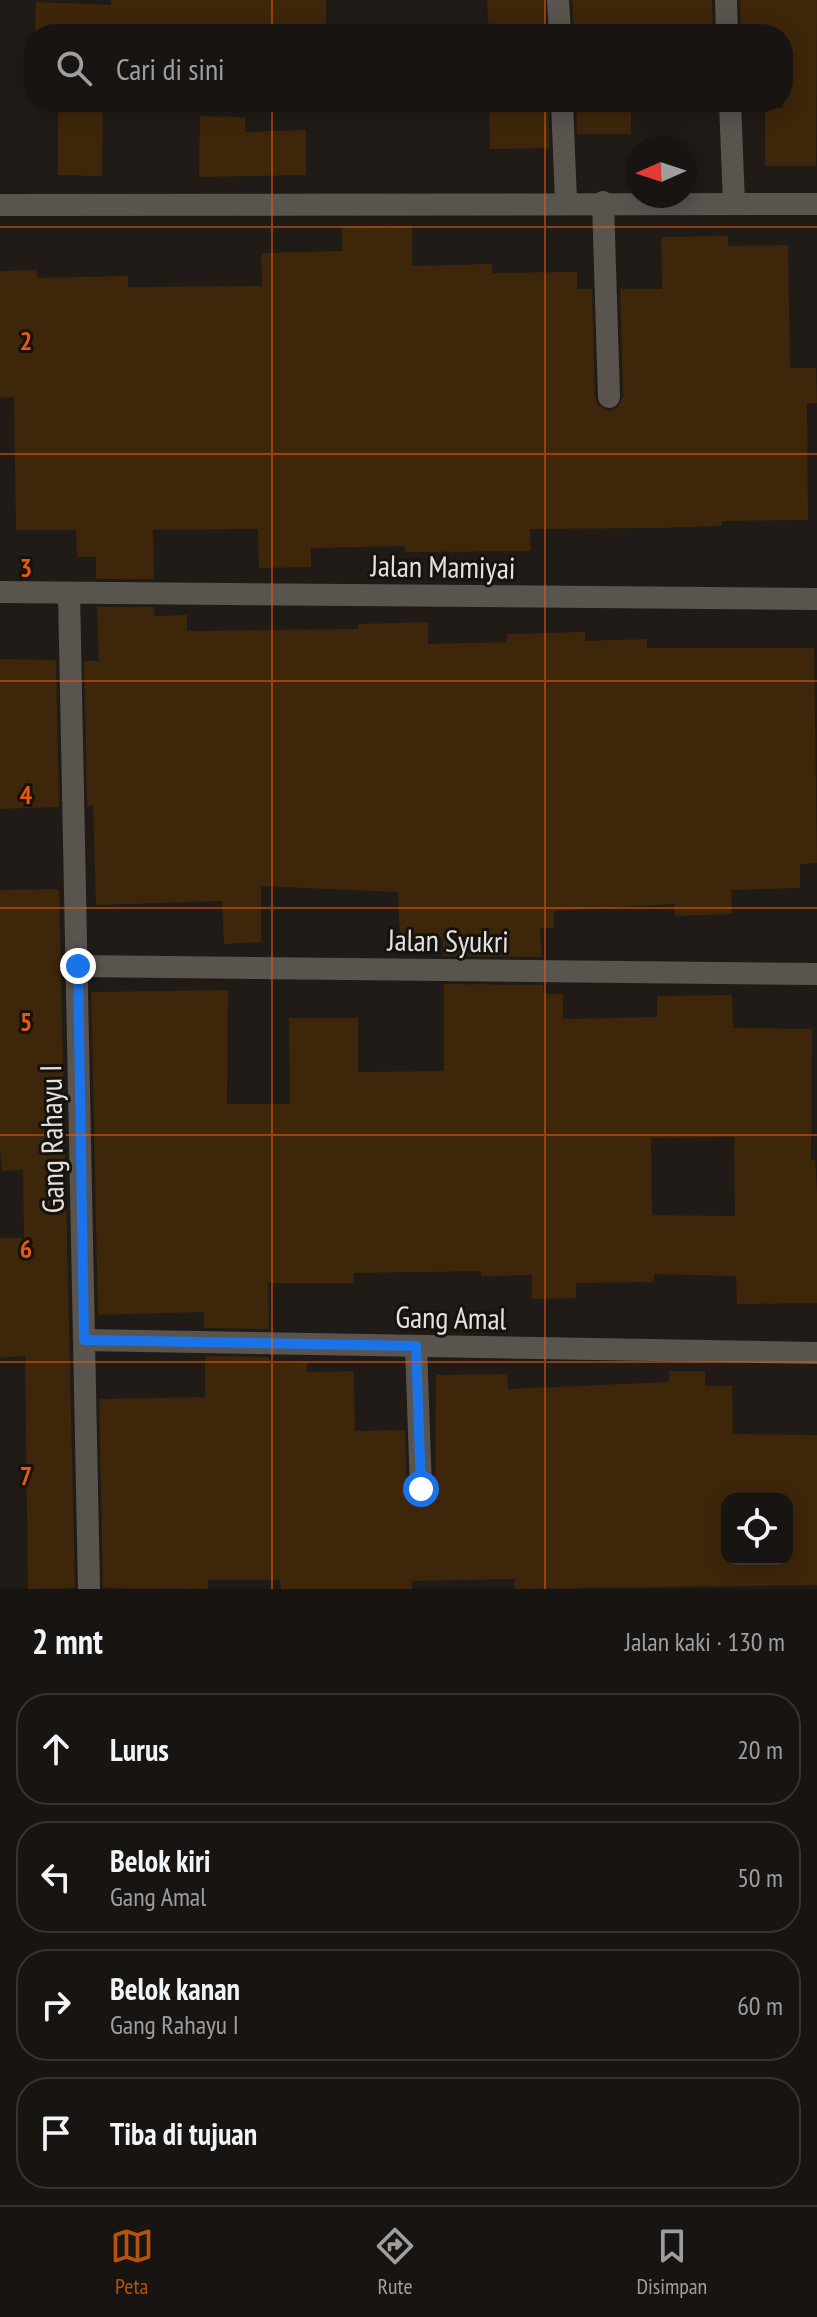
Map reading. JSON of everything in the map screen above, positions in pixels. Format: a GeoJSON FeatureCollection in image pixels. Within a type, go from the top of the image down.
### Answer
{"type":"FeatureCollection","features":[{"type":"Feature","properties":{"kind":"street"},"geometry":{"type":"LineString","coordinates":[[558,0],[559,24]]}},
{"type":"Feature","properties":{"kind":"street"},"geometry":{"type":"LineString","coordinates":[[726,0],[727,24]]}},
{"type":"Feature","properties":{"kind":"street"},"geometry":{"type":"LineString","coordinates":[[562,112],[566,202]]}},
{"type":"Feature","properties":{"kind":"street"},"geometry":{"type":"LineString","coordinates":[[730,112],[734,203]]}},
{"type":"Feature","properties":{"kind":"street"},"geometry":{"type":"LineString","coordinates":[[603,202],[609,397]]}},
{"type":"Feature","properties":{"kind":"street"},"geometry":{"type":"LineString","coordinates":[[0,205],[817,204]]}},
{"type":"Feature","properties":{"kind":"street","name":"Jalan Mamiyai"},"geometry":{"type":"LineString","coordinates":[[0,592],[817,599]]}},
{"type":"Feature","properties":{"kind":"street","name":"Gang Rahayu I"},"geometry":{"type":"LineString","coordinates":[[69,593],[89,1589]]}},
{"type":"Feature","properties":{"kind":"street","name":"Jalan Syukri"},"geometry":{"type":"LineString","coordinates":[[78,966],[817,974]]}},
{"type":"Feature","properties":{"kind":"street","name":"Gang Amal"},"geometry":{"type":"LineString","coordinates":[[84,1340],[817,1353]]}},
{"type":"Feature","properties":{"kind":"street"},"geometry":{"type":"LineString","coordinates":[[416,1346],[421,1489]]}},
{"type":"Feature","properties":{"kind":"building"},"geometry":{"type":"Polygon","coordinates":[[[111,0],[326,0],[326,24],[35,24],[36,2],[111,5],[111,0]]]}},
{"type":"Feature","properties":{"kind":"building"},"geometry":{"type":"Polygon","coordinates":[[[487,0],[544,0],[545,24],[488,24],[487,0]]]}},
{"type":"Feature","properties":{"kind":"building"},"geometry":{"type":"Polygon","coordinates":[[[572,0],[712,0],[713,24],[573,24],[572,0]]]}},
{"type":"Feature","properties":{"kind":"building"},"geometry":{"type":"Polygon","coordinates":[[[740,0],[817,0],[816,166],[765,166],[765,112],[793,112],[793,24],[741,24],[740,0]]]}},
{"type":"Feature","properties":{"kind":"building"},"geometry":{"type":"Polygon","coordinates":[[[58,112],[103,112],[102,176],[58,175],[58,112]]]}},
{"type":"Feature","properties":{"kind":"building"},"geometry":{"type":"Polygon","coordinates":[[[489,112],[548,112],[549,148],[490,149],[489,112]]]}},
{"type":"Feature","properties":{"kind":"building"},"geometry":{"type":"Polygon","coordinates":[[[576,112],[631,112],[631,134],[577,134],[576,112]]]}},
{"type":"Feature","properties":{"kind":"building"},"geometry":{"type":"Polygon","coordinates":[[[200,116],[245,117],[245,132],[306,130],[306,175],[199,177],[200,116]]]}},
{"type":"Feature","properties":{"kind":"building"},"geometry":{"type":"Polygon","coordinates":[[[412,226],[412,266],[492,264],[492,273],[577,272],[577,289],[592,289],[595,397],[598,405],[609,411],[617,408],[623,397],[620,289],[662,289],[661,237],[728,236],[728,246],[788,245],[790,368],[816,368],[817,403],[807,403],[808,520],[722,521],[722,526],[530,529],[531,551],[405,552],[405,546],[311,548],[311,567],[259,568],[258,529],[153,530],[154,579],[96,579],[96,557],[77,557],[76,530],[16,530],[14,397],[0,398],[0,271],[37,270],[37,278],[128,276],[128,287],[262,286],[261,253],[342,251],[342,227],[412,226]]]}},
{"type":"Feature","properties":{"kind":"building"},"geometry":{"type":"Polygon","coordinates":[[[97,607],[154,607],[155,616],[187,615],[187,631],[358,629],[358,624],[428,622],[428,644],[507,642],[507,634],[585,632],[585,641],[647,639],[647,648],[814,648],[817,863],[800,864],[800,888],[731,890],[732,914],[675,916],[674,904],[554,911],[554,928],[540,928],[542,957],[443,956],[443,937],[400,939],[398,892],[261,886],[261,942],[224,944],[222,901],[96,905],[93,806],[87,806],[84,661],[99,661],[97,607]]]}},
{"type":"Feature","properties":{"kind":"building"},"geometry":{"type":"Polygon","coordinates":[[[0,659],[56,660],[59,807],[0,809],[0,659]]]}},
{"type":"Feature","properties":{"kind":"building"},"geometry":{"type":"Polygon","coordinates":[[[59,889],[75,1588],[28,1589],[25,1356],[0,1358],[0,1238],[24,1238],[23,1170],[2,1171],[0,1148],[0,890],[59,889]]]}},
{"type":"Feature","properties":{"kind":"building"},"geometry":{"type":"Polygon","coordinates":[[[444,984],[543,985],[544,994],[563,994],[563,1019],[657,1017],[657,996],[732,995],[733,1028],[812,1029],[811,1160],[815,1160],[817,1190],[817,1303],[737,1304],[736,1276],[654,1274],[654,1282],[576,1283],[576,1298],[532,1299],[532,1275],[481,1276],[481,1271],[354,1273],[354,1283],[268,1283],[269,1329],[204,1328],[204,1312],[98,1315],[91,992],[228,990],[227,1104],[290,1104],[289,1018],[358,1018],[358,1072],[444,1071],[444,984]],[[734,1137],[651,1138],[652,1215],[735,1216],[734,1137]]]}},
{"type":"Feature","properties":{"kind":"building"},"geometry":{"type":"Polygon","coordinates":[[[205,1356],[269,1357],[269,1363],[307,1362],[307,1372],[354,1371],[355,1431],[405,1430],[407,1490],[410,1497],[421,1503],[429,1500],[435,1489],[436,1375],[507,1374],[508,1389],[669,1382],[669,1371],[705,1371],[705,1386],[732,1386],[733,1434],[817,1435],[817,1585],[515,1589],[515,1579],[412,1581],[412,1589],[281,1589],[280,1580],[208,1580],[208,1589],[103,1588],[99,1399],[205,1397],[205,1356]]]}},
{"type":"Feature","properties":{"kind":"route"},"geometry":{"type":"LineString","coordinates":[[78,966],[84,1340],[416,1346],[421,1489]]}}]}
